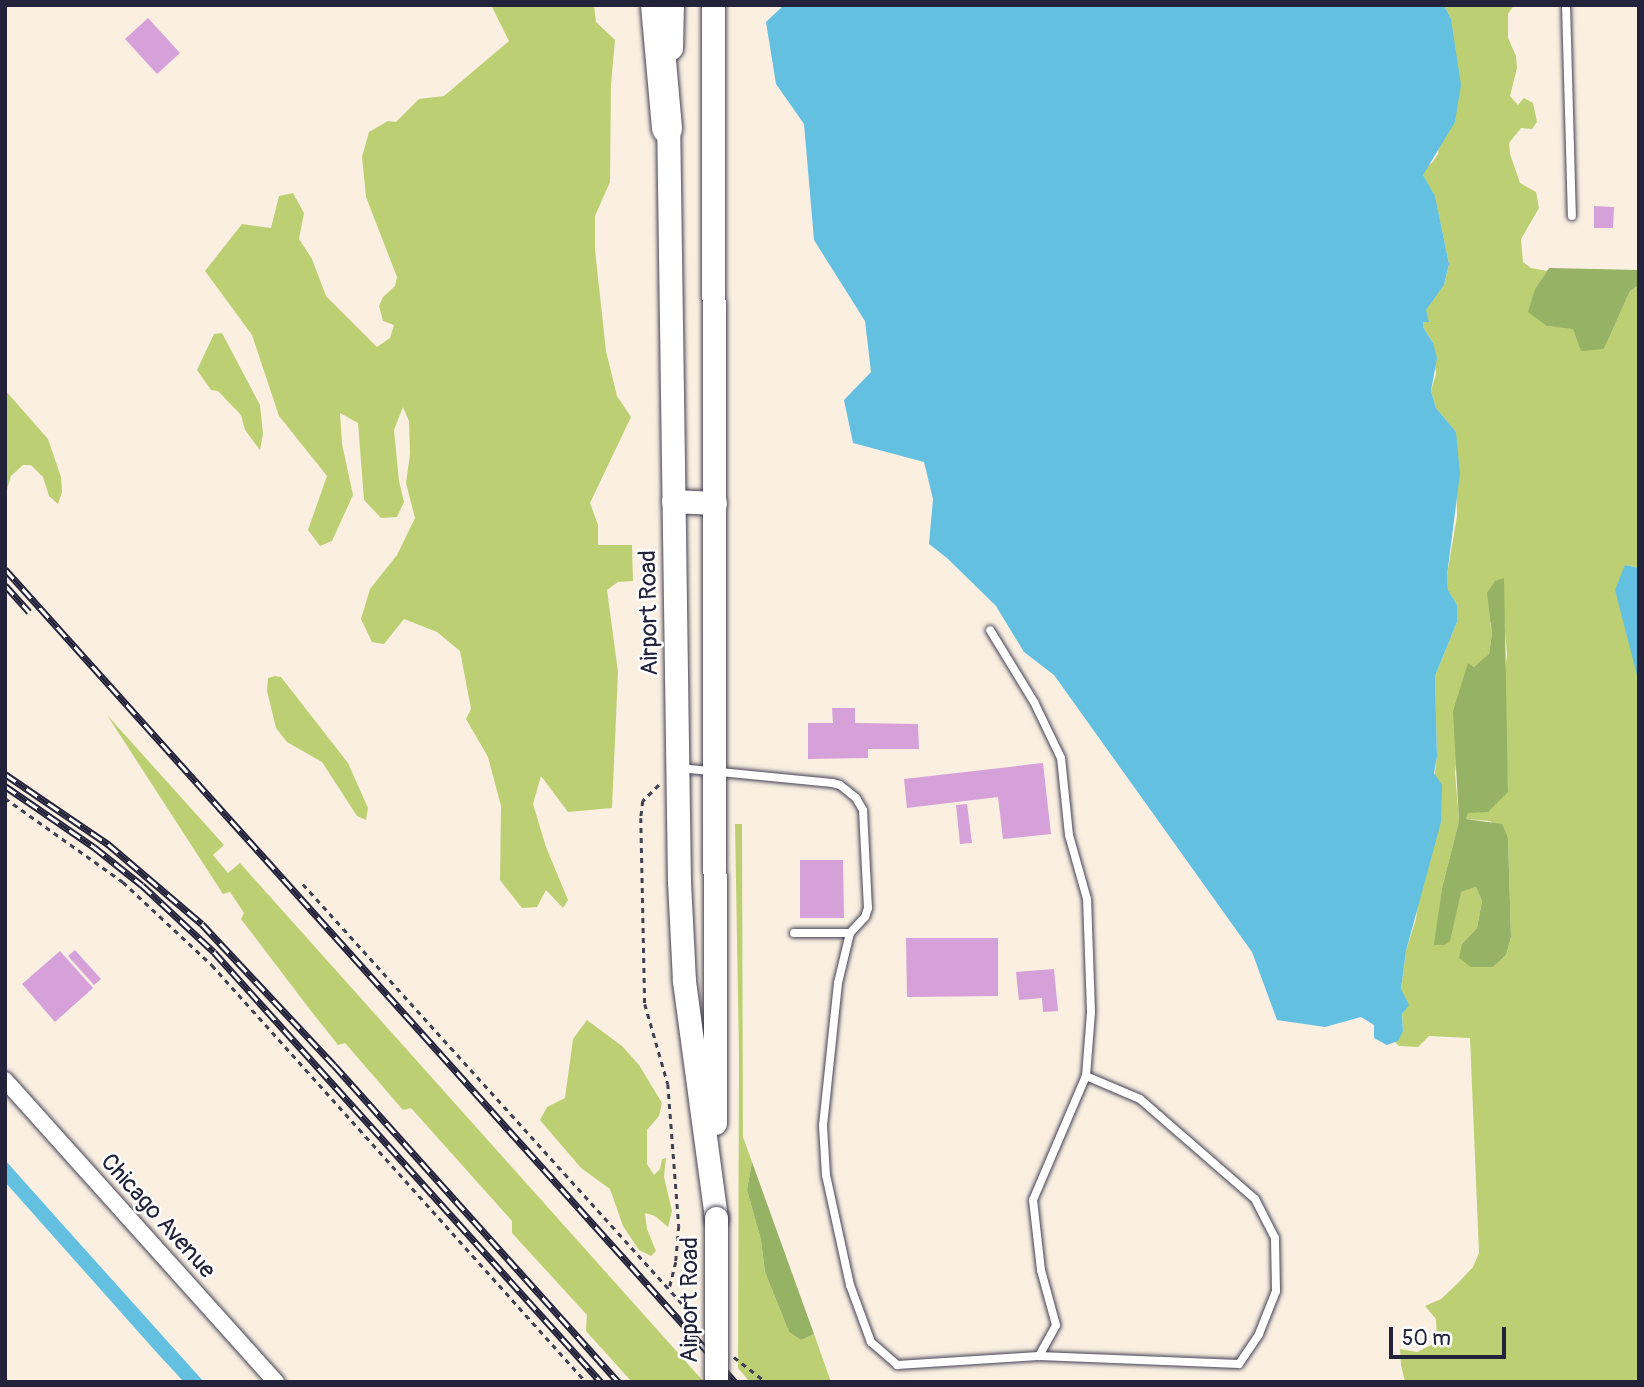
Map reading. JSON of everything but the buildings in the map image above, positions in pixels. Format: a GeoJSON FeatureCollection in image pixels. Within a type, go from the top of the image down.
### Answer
{"type":"FeatureCollection","features":[{"type":"Feature","properties":{"kind":"highway"},"geometry":{"type":"LineString","coordinates":[[656,5],[667,129]]}},
{"type":"Feature","properties":{"kind":"main road","name":"Airport Road"},"geometry":{"type":"LineString","coordinates":[[672,5],[667,129],[677,768],[684,981],[716,1218]]}},
{"type":"Feature","properties":{"kind":"main road","name":"Airport Road"},"geometry":{"type":"LineString","coordinates":[[713,5],[716,1382]]}},
{"type":"Feature","properties":{"kind":"main road"},"geometry":{"type":"LineString","coordinates":[[673,501],[715,503]]}},
{"type":"Feature","properties":{"kind":"street","name":"Chicago Avenue"},"geometry":{"type":"LineString","coordinates":[[5,1080],[276,1382]]}},
{"type":"Feature","properties":{"kind":"lane"},"geometry":{"type":"LineString","coordinates":[[1566,5],[1572,216]]}},
{"type":"Feature","properties":{"kind":"lane"},"geometry":{"type":"LineString","coordinates":[[990,629],[1034,702],[1061,758],[1069,835],[1087,899],[1091,1012],[1086,1076],[1033,1199],[1041,1270],[1056,1325],[1039,1356]]}},
{"type":"Feature","properties":{"kind":"lane"},"geometry":{"type":"LineString","coordinates":[[677,768],[831,783],[840,785],[856,798],[863,810],[868,908],[859,926],[850,933],[794,933]]}},
{"type":"Feature","properties":{"kind":"lane"},"geometry":{"type":"LineString","coordinates":[[850,933],[838,983],[823,1126],[826,1175],[850,1286],[871,1342],[897,1365],[1039,1356],[1239,1364],[1259,1334],[1276,1291],[1275,1238],[1255,1199],[1140,1099],[1086,1076]]}},
{"type":"Feature","properties":{"kind":"path"},"geometry":{"type":"LineString","coordinates":[[668,1290],[677,1254],[679,1216],[668,1084],[645,1004],[641,818],[643,801],[677,768]]}},
{"type":"Feature","properties":{"kind":"path"},"geometry":{"type":"LineString","coordinates":[[5,798],[123,883],[212,965],[586,1382]]}},
{"type":"Feature","properties":{"kind":"path"},"geometry":{"type":"LineString","coordinates":[[303,884],[702,1325]]}},
{"type":"Feature","properties":{"kind":"path"},"geometry":{"type":"LineString","coordinates":[[727,1350],[766,1382]]}},
{"type":"Feature","properties":{"kind":"green space"},"geometry":{"type":"Polygon","coordinates":[[[491,5],[594,5],[596,22],[615,40],[611,85],[610,182],[595,216],[595,250],[606,351],[617,396],[631,417],[590,503],[598,525],[598,545],[632,545],[633,581],[618,582],[607,590],[618,672],[612,808],[568,812],[541,776],[533,804],[546,847],[568,900],[563,908],[546,890],[537,907],[522,908],[500,880],[501,806],[488,757],[466,719],[471,709],[460,651],[437,632],[404,619],[384,644],[372,642],[361,619],[370,589],[397,555],[415,518],[406,483],[410,454],[409,421],[403,407],[394,430],[404,502],[397,517],[381,518],[364,500],[358,423],[340,413],[342,444],[353,495],[332,541],[320,546],[308,530],[327,476],[279,416],[252,335],[205,271],[242,224],[271,228],[279,196],[293,193],[304,213],[299,239],[312,259],[326,296],[377,347],[390,338],[394,325],[383,321],[379,306],[383,297],[395,286],[397,277],[366,197],[362,157],[369,132],[388,121],[396,122],[419,99],[444,96],[509,41],[491,5]]]}},
{"type":"Feature","properties":{"kind":"green space"},"geometry":{"type":"Polygon","coordinates":[[[1444,5],[1514,5],[1508,14],[1508,38],[1516,56],[1517,68],[1510,96],[1518,105],[1524,98],[1533,103],[1537,122],[1532,129],[1521,128],[1509,143],[1510,154],[1520,183],[1536,192],[1539,208],[1521,239],[1523,262],[1531,268],[1547,271],[1535,289],[1547,326],[1573,328],[1604,349],[1630,291],[1639,285],[1639,568],[1625,565],[1631,642],[1639,683],[1639,1382],[1405,1382],[1401,1365],[1400,1349],[1417,1352],[1437,1342],[1436,1319],[1425,1306],[1441,1299],[1457,1284],[1473,1267],[1479,1253],[1470,1038],[1429,1036],[1418,1047],[1399,1046],[1395,1042],[1403,1031],[1401,989],[1406,951],[1416,919],[1437,757],[1435,676],[1457,622],[1457,605],[1448,590],[1447,575],[1457,516],[1456,432],[1436,408],[1431,391],[1436,374],[1433,343],[1423,327],[1423,322],[1428,322],[1425,310],[1444,285],[1449,264],[1435,197],[1423,175],[1425,167],[1432,163],[1438,154],[1451,19],[1444,5]],[[1504,620],[1490,622],[1492,634],[1489,654],[1474,667],[1469,664],[1455,772],[1459,821],[1442,888],[1435,945],[1461,892],[1476,887],[1482,901],[1477,928],[1462,944],[1493,967],[1506,955],[1511,937],[1508,838],[1490,821],[1466,819],[1467,813],[1508,791],[1504,680],[1507,654],[1504,620]]]}},
{"type":"Feature","properties":{"kind":"green space"},"geometry":{"type":"Polygon","coordinates":[[[1549,268],[1639,270],[1639,285],[1630,291],[1604,349],[1581,351],[1573,329],[1547,326],[1528,312],[1535,289],[1549,268]]]}},
{"type":"Feature","properties":{"kind":"green space"},"geometry":{"type":"Polygon","coordinates":[[[222,333],[260,405],[263,434],[260,450],[245,430],[241,415],[218,391],[211,390],[197,370],[214,334],[222,333]]]}},
{"type":"Feature","properties":{"kind":"green space"},"geometry":{"type":"Polygon","coordinates":[[[5,390],[48,439],[61,477],[62,492],[58,504],[49,496],[43,477],[31,465],[23,465],[11,476],[5,496],[5,390]]]}},
{"type":"Feature","properties":{"kind":"green space"},"geometry":{"type":"Polygon","coordinates":[[[1504,578],[1508,792],[1488,812],[1468,813],[1466,819],[1502,824],[1508,838],[1511,937],[1506,955],[1493,967],[1471,967],[1459,958],[1462,944],[1477,928],[1482,901],[1476,887],[1461,892],[1450,941],[1444,945],[1434,945],[1442,888],[1459,821],[1453,711],[1468,663],[1474,667],[1489,654],[1492,634],[1487,593],[1495,581],[1504,578]]]}},
{"type":"Feature","properties":{"kind":"green space"},"geometry":{"type":"Polygon","coordinates":[[[281,677],[348,763],[368,808],[366,820],[357,816],[322,762],[287,742],[276,728],[267,691],[268,678],[281,677]]]}},
{"type":"Feature","properties":{"kind":"green space"},"geometry":{"type":"Polygon","coordinates":[[[107,715],[224,845],[213,855],[228,873],[240,863],[704,1382],[632,1382],[586,1331],[587,1315],[512,1233],[512,1221],[411,1108],[403,1110],[345,1043],[338,1045],[311,1011],[241,919],[244,913],[230,892],[223,894],[107,715]]]}},
{"type":"Feature","properties":{"kind":"green space"},"geometry":{"type":"Polygon","coordinates":[[[735,824],[742,824],[743,1137],[752,1162],[747,1190],[761,1240],[765,1272],[789,1332],[801,1340],[814,1334],[831,1382],[750,1382],[738,1368],[739,1054],[735,824]]]}},
{"type":"Feature","properties":{"kind":"green space"},"geometry":{"type":"Polygon","coordinates":[[[587,1020],[622,1046],[639,1065],[662,1103],[659,1116],[647,1130],[647,1164],[654,1175],[660,1169],[662,1159],[666,1158],[664,1177],[672,1211],[668,1227],[655,1216],[645,1213],[647,1229],[656,1251],[651,1256],[639,1250],[623,1226],[610,1189],[581,1168],[540,1120],[547,1107],[565,1098],[573,1039],[587,1020]]]}},
{"type":"Feature","properties":{"kind":"green space"},"geometry":{"type":"Polygon","coordinates":[[[752,1162],[814,1334],[801,1340],[789,1332],[765,1272],[761,1240],[747,1190],[752,1162]]]}},
{"type":"Feature","properties":{"kind":"water"},"geometry":{"type":"Polygon","coordinates":[[[784,5],[1444,5],[1451,19],[1461,85],[1455,122],[1423,175],[1435,196],[1449,264],[1444,285],[1426,310],[1429,322],[1423,322],[1423,327],[1433,343],[1437,358],[1431,391],[1436,408],[1456,432],[1460,474],[1447,575],[1448,590],[1457,605],[1457,622],[1435,676],[1437,757],[1434,773],[1442,785],[1441,822],[1406,951],[1401,989],[1409,1005],[1402,1014],[1403,1031],[1398,1041],[1387,1045],[1374,1038],[1374,1025],[1361,1017],[1325,1027],[1277,1020],[1252,952],[1054,675],[1024,652],[996,606],[929,544],[933,499],[924,462],[853,443],[844,400],[871,372],[865,321],[814,240],[804,124],[776,84],[766,22],[784,5]]]}},
{"type":"Feature","properties":{"kind":"water"},"geometry":{"type":"Polygon","coordinates":[[[1625,565],[1639,568],[1639,683],[1615,590],[1625,565]]]}},
{"type":"Feature","properties":{"kind":"water"},"geometry":{"type":"Polygon","coordinates":[[[5,1160],[204,1382],[184,1382],[158,1354],[5,1182],[5,1160]]]}},
{"type":"Feature","properties":{"kind":"railway"},"geometry":{"type":"LineString","coordinates":[[5,569],[735,1382]]}},
{"type":"Feature","properties":{"kind":"railway"},"geometry":{"type":"LineString","coordinates":[[5,585],[29,612]]}},
{"type":"Feature","properties":{"kind":"railway"},"geometry":{"type":"LineString","coordinates":[[5,774],[108,844],[202,924],[334,1065],[618,1382]]}},
{"type":"Feature","properties":{"kind":"railway"},"geometry":{"type":"LineString","coordinates":[[5,786],[94,847],[142,885],[214,952],[601,1382]]}}]}
